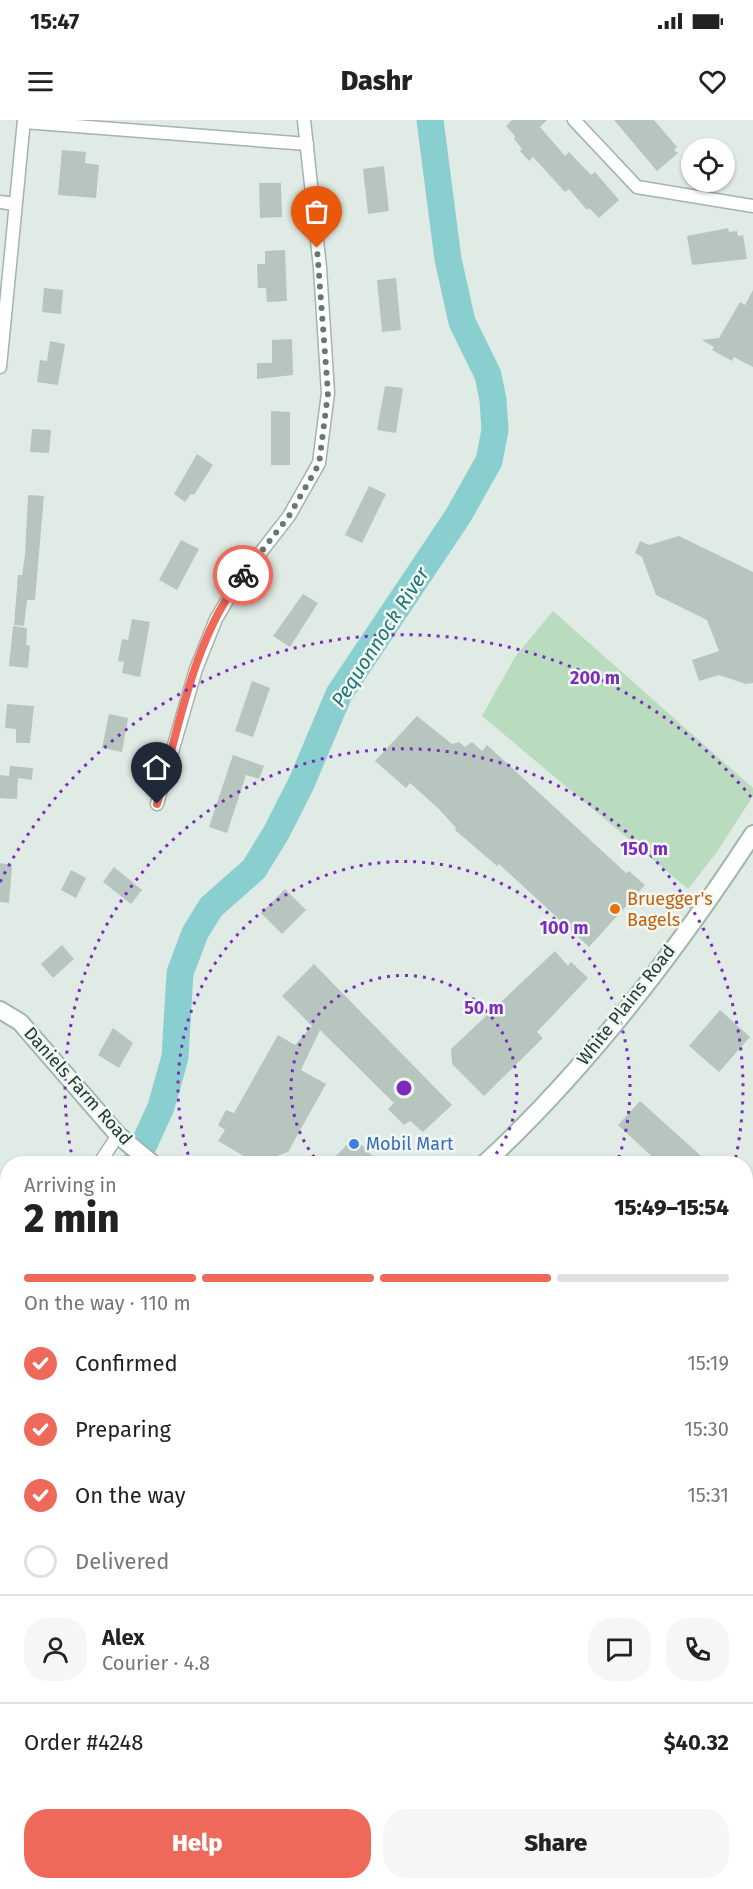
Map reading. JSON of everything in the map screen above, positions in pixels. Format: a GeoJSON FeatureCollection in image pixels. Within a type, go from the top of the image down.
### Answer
{"type":"FeatureCollection","features":[{"type":"Feature","properties":{"kind":"main road","name":"White Plains Road"},"geometry":{"type":"LineString","coordinates":[[492,1156],[586,1058],[628,1008],[753,834]]}},
{"type":"Feature","properties":{"kind":"main road","name":"Daniels Farm Road"},"geometry":{"type":"LineString","coordinates":[[0,1010],[20,1022],[122,1138],[144,1156]]}},
{"type":"Feature","properties":{"kind":"street"},"geometry":{"type":"LineString","coordinates":[[157,804],[196,669],[216,619],[240,579],[289,516],[319,464],[328,393],[320,268],[304,120]]}},
{"type":"Feature","properties":{"kind":"street"},"geometry":{"type":"LineString","coordinates":[[574,120],[637,187],[753,206]]}},
{"type":"Feature","properties":{"kind":"street"},"geometry":{"type":"LineString","coordinates":[[0,367],[24,121],[307,144]]}},
{"type":"Feature","properties":{"kind":"street"},"geometry":{"type":"LineString","coordinates":[[0,202],[15,204]]}},
{"type":"Feature","properties":{"kind":"street"},"geometry":{"type":"LineString","coordinates":[[106,1156],[122,1138]]}},
{"type":"Feature","properties":{"kind":"green space"},"geometry":{"type":"Polygon","coordinates":[[[553,611],[753,788],[753,796],[717,852],[688,889],[482,716],[515,657],[553,611]]]}},
{"type":"Feature","properties":{"kind":"building"},"geometry":{"type":"Polygon","coordinates":[[[512,120],[547,120],[540,127],[565,156],[569,152],[591,175],[595,172],[619,200],[599,218],[589,208],[587,210],[569,189],[565,192],[533,157],[529,161],[520,151],[522,149],[514,139],[515,136],[506,126],[512,120]]]}},
{"type":"Feature","properties":{"kind":"building"},"geometry":{"type":"Polygon","coordinates":[[[614,120],[654,120],[677,147],[674,150],[678,153],[657,171],[614,120]]]}},
{"type":"Feature","properties":{"kind":"building"},"geometry":{"type":"Polygon","coordinates":[[[62,150],[86,152],[85,163],[99,165],[96,198],[58,195],[62,150]]]}},
{"type":"Feature","properties":{"kind":"building"},"geometry":{"type":"Polygon","coordinates":[[[384,166],[389,211],[368,214],[363,169],[384,166]]]}},
{"type":"Feature","properties":{"kind":"building"},"geometry":{"type":"Polygon","coordinates":[[[259,183],[281,183],[282,217],[260,218],[259,183]]]}},
{"type":"Feature","properties":{"kind":"building"},"geometry":{"type":"Polygon","coordinates":[[[728,228],[729,232],[737,231],[738,236],[743,235],[747,259],[692,265],[687,236],[728,228]]]}},
{"type":"Feature","properties":{"kind":"building"},"geometry":{"type":"Polygon","coordinates":[[[285,250],[287,301],[267,302],[266,288],[258,288],[257,264],[265,264],[265,251],[285,250]]]}},
{"type":"Feature","properties":{"kind":"building"},"geometry":{"type":"Polygon","coordinates":[[[396,278],[401,330],[382,332],[377,280],[396,278]]]}},
{"type":"Feature","properties":{"kind":"building"},"geometry":{"type":"Polygon","coordinates":[[[44,288],[63,290],[61,314],[42,312],[44,288]]]}},
{"type":"Feature","properties":{"kind":"building"},"geometry":{"type":"Polygon","coordinates":[[[753,290],[753,367],[734,357],[732,361],[712,350],[714,347],[702,340],[719,338],[740,302],[745,305],[753,290]]]}},
{"type":"Feature","properties":{"kind":"building"},"geometry":{"type":"Polygon","coordinates":[[[292,339],[293,375],[257,379],[257,363],[272,363],[272,340],[292,339]]]}},
{"type":"Feature","properties":{"kind":"building"},"geometry":{"type":"Polygon","coordinates":[[[50,341],[65,344],[58,385],[37,382],[40,360],[47,361],[50,341]]]}},
{"type":"Feature","properties":{"kind":"building"},"geometry":{"type":"Polygon","coordinates":[[[385,386],[403,388],[396,433],[377,430],[385,386]]]}},
{"type":"Feature","properties":{"kind":"building"},"geometry":{"type":"Polygon","coordinates":[[[271,411],[290,412],[290,465],[271,465],[271,411]]]}},
{"type":"Feature","properties":{"kind":"building"},"geometry":{"type":"Polygon","coordinates":[[[32,429],[51,430],[49,453],[30,452],[32,429]]]}},
{"type":"Feature","properties":{"kind":"building"},"geometry":{"type":"Polygon","coordinates":[[[197,454],[213,465],[194,495],[191,494],[185,502],[174,494],[197,454]]]}},
{"type":"Feature","properties":{"kind":"building"},"geometry":{"type":"Polygon","coordinates":[[[369,486],[386,494],[362,543],[345,535],[369,486]]]}},
{"type":"Feature","properties":{"kind":"building"},"geometry":{"type":"Polygon","coordinates":[[[28,495],[44,496],[35,600],[27,600],[24,626],[14,625],[18,575],[22,575],[25,555],[28,495]]]}},
{"type":"Feature","properties":{"kind":"building"},"geometry":{"type":"Polygon","coordinates":[[[679,536],[753,572],[753,683],[746,684],[719,675],[699,681],[692,660],[719,651],[707,620],[656,595],[642,557],[635,553],[640,541],[649,545],[679,536]]]}},
{"type":"Feature","properties":{"kind":"building"},"geometry":{"type":"Polygon","coordinates":[[[181,540],[199,549],[177,590],[159,580],[181,540]]]}},
{"type":"Feature","properties":{"kind":"building"},"geometry":{"type":"Polygon","coordinates":[[[303,594],[318,603],[290,647],[273,636],[303,594]]]}},
{"type":"Feature","properties":{"kind":"building"},"geometry":{"type":"Polygon","coordinates":[[[132,619],[150,622],[140,677],[122,673],[124,662],[118,661],[122,639],[128,640],[132,619]]]}},
{"type":"Feature","properties":{"kind":"building"},"geometry":{"type":"Polygon","coordinates":[[[13,626],[27,628],[26,645],[30,646],[28,668],[9,666],[13,626]]]}},
{"type":"Feature","properties":{"kind":"building"},"geometry":{"type":"Polygon","coordinates":[[[252,681],[270,688],[253,737],[235,731],[252,681]]]}},
{"type":"Feature","properties":{"kind":"building"},"geometry":{"type":"Polygon","coordinates":[[[7,704],[34,706],[30,743],[16,743],[16,729],[5,728],[7,704]]]}},
{"type":"Feature","properties":{"kind":"building"},"geometry":{"type":"Polygon","coordinates":[[[109,714],[128,718],[122,752],[102,748],[109,714]]]}},
{"type":"Feature","properties":{"kind":"building"},"geometry":{"type":"Polygon","coordinates":[[[417,716],[452,744],[459,742],[465,747],[472,742],[482,751],[487,745],[626,873],[629,871],[645,885],[589,947],[499,864],[497,866],[455,830],[456,828],[439,809],[410,783],[406,788],[375,761],[417,716]]]}},
{"type":"Feature","properties":{"kind":"building"},"geometry":{"type":"Polygon","coordinates":[[[233,755],[264,766],[259,779],[246,775],[227,833],[209,827],[233,755]]]}},
{"type":"Feature","properties":{"kind":"building"},"geometry":{"type":"Polygon","coordinates":[[[10,766],[33,768],[32,780],[18,778],[17,799],[0,798],[0,775],[9,776],[10,766]]]}},
{"type":"Feature","properties":{"kind":"building"},"geometry":{"type":"Polygon","coordinates":[[[0,863],[12,865],[9,903],[0,902],[0,863]]]}},
{"type":"Feature","properties":{"kind":"building"},"geometry":{"type":"Polygon","coordinates":[[[114,867],[142,890],[131,904],[103,882],[114,867]]]}},
{"type":"Feature","properties":{"kind":"building"},"geometry":{"type":"Polygon","coordinates":[[[71,870],[86,878],[76,898],[61,890],[71,870]]]}},
{"type":"Feature","properties":{"kind":"building"},"geometry":{"type":"Polygon","coordinates":[[[285,889],[306,910],[282,934],[261,913],[285,889]]]}},
{"type":"Feature","properties":{"kind":"building"},"geometry":{"type":"Polygon","coordinates":[[[62,945],[74,959],[53,978],[41,964],[62,945]]]}},
{"type":"Feature","properties":{"kind":"building"},"geometry":{"type":"Polygon","coordinates":[[[555,951],[568,966],[571,962],[588,978],[537,1032],[543,1038],[484,1096],[452,1064],[451,1049],[555,951]]]}},
{"type":"Feature","properties":{"kind":"building"},"geometry":{"type":"Polygon","coordinates":[[[314,964],[452,1105],[423,1132],[410,1121],[404,1125],[388,1109],[394,1103],[320,1030],[301,1070],[326,1084],[288,1152],[276,1156],[244,1156],[218,1141],[225,1130],[218,1125],[226,1110],[234,1113],[278,1035],[295,1045],[312,1026],[282,996],[314,964]]]}},
{"type":"Feature","properties":{"kind":"building"},"geometry":{"type":"Polygon","coordinates":[[[720,1010],[750,1037],[719,1072],[689,1046],[720,1010]]]}},
{"type":"Feature","properties":{"kind":"building"},"geometry":{"type":"Polygon","coordinates":[[[113,1028],[133,1043],[119,1068],[98,1055],[113,1028]]]}},
{"type":"Feature","properties":{"kind":"building"},"geometry":{"type":"Polygon","coordinates":[[[640,1101],[701,1156],[651,1156],[618,1125],[640,1101]]]}},
{"type":"Feature","properties":{"kind":"building"},"geometry":{"type":"Polygon","coordinates":[[[354,1137],[372,1156],[336,1156],[354,1137]]]}},
{"type":"Feature","properties":{"kind":"waterway","name":"Pequonnock River"},"geometry":{"type":"LineString","coordinates":[[139,1156],[161,1107],[175,1057],[180,973],[195,933],[211,907],[254,869],[276,833],[301,784],[339,694],[458,516],[489,461],[495,430],[493,400],[488,375],[462,322],[448,259],[430,120]]}},
{"type":"Feature","properties":{"kind":"way so far"},"geometry":{"type":"LineString","coordinates":[[243,575],[289,516],[319,464],[328,393],[317,248]]}},
{"type":"Feature","properties":{"kind":"place","name":"Bruegger's Bagels"},"geometry":{"type":"Point","coordinates":[615,909]}},
{"type":"Feature","properties":{"kind":"place","name":"Mobil Mart"},"geometry":{"type":"Point","coordinates":[354,1144]}},
{"type":"Feature","properties":{"kind":"route"},"geometry":{"type":"LineString","coordinates":[[157,804],[196,669],[216,619],[243,575]]}}]}
